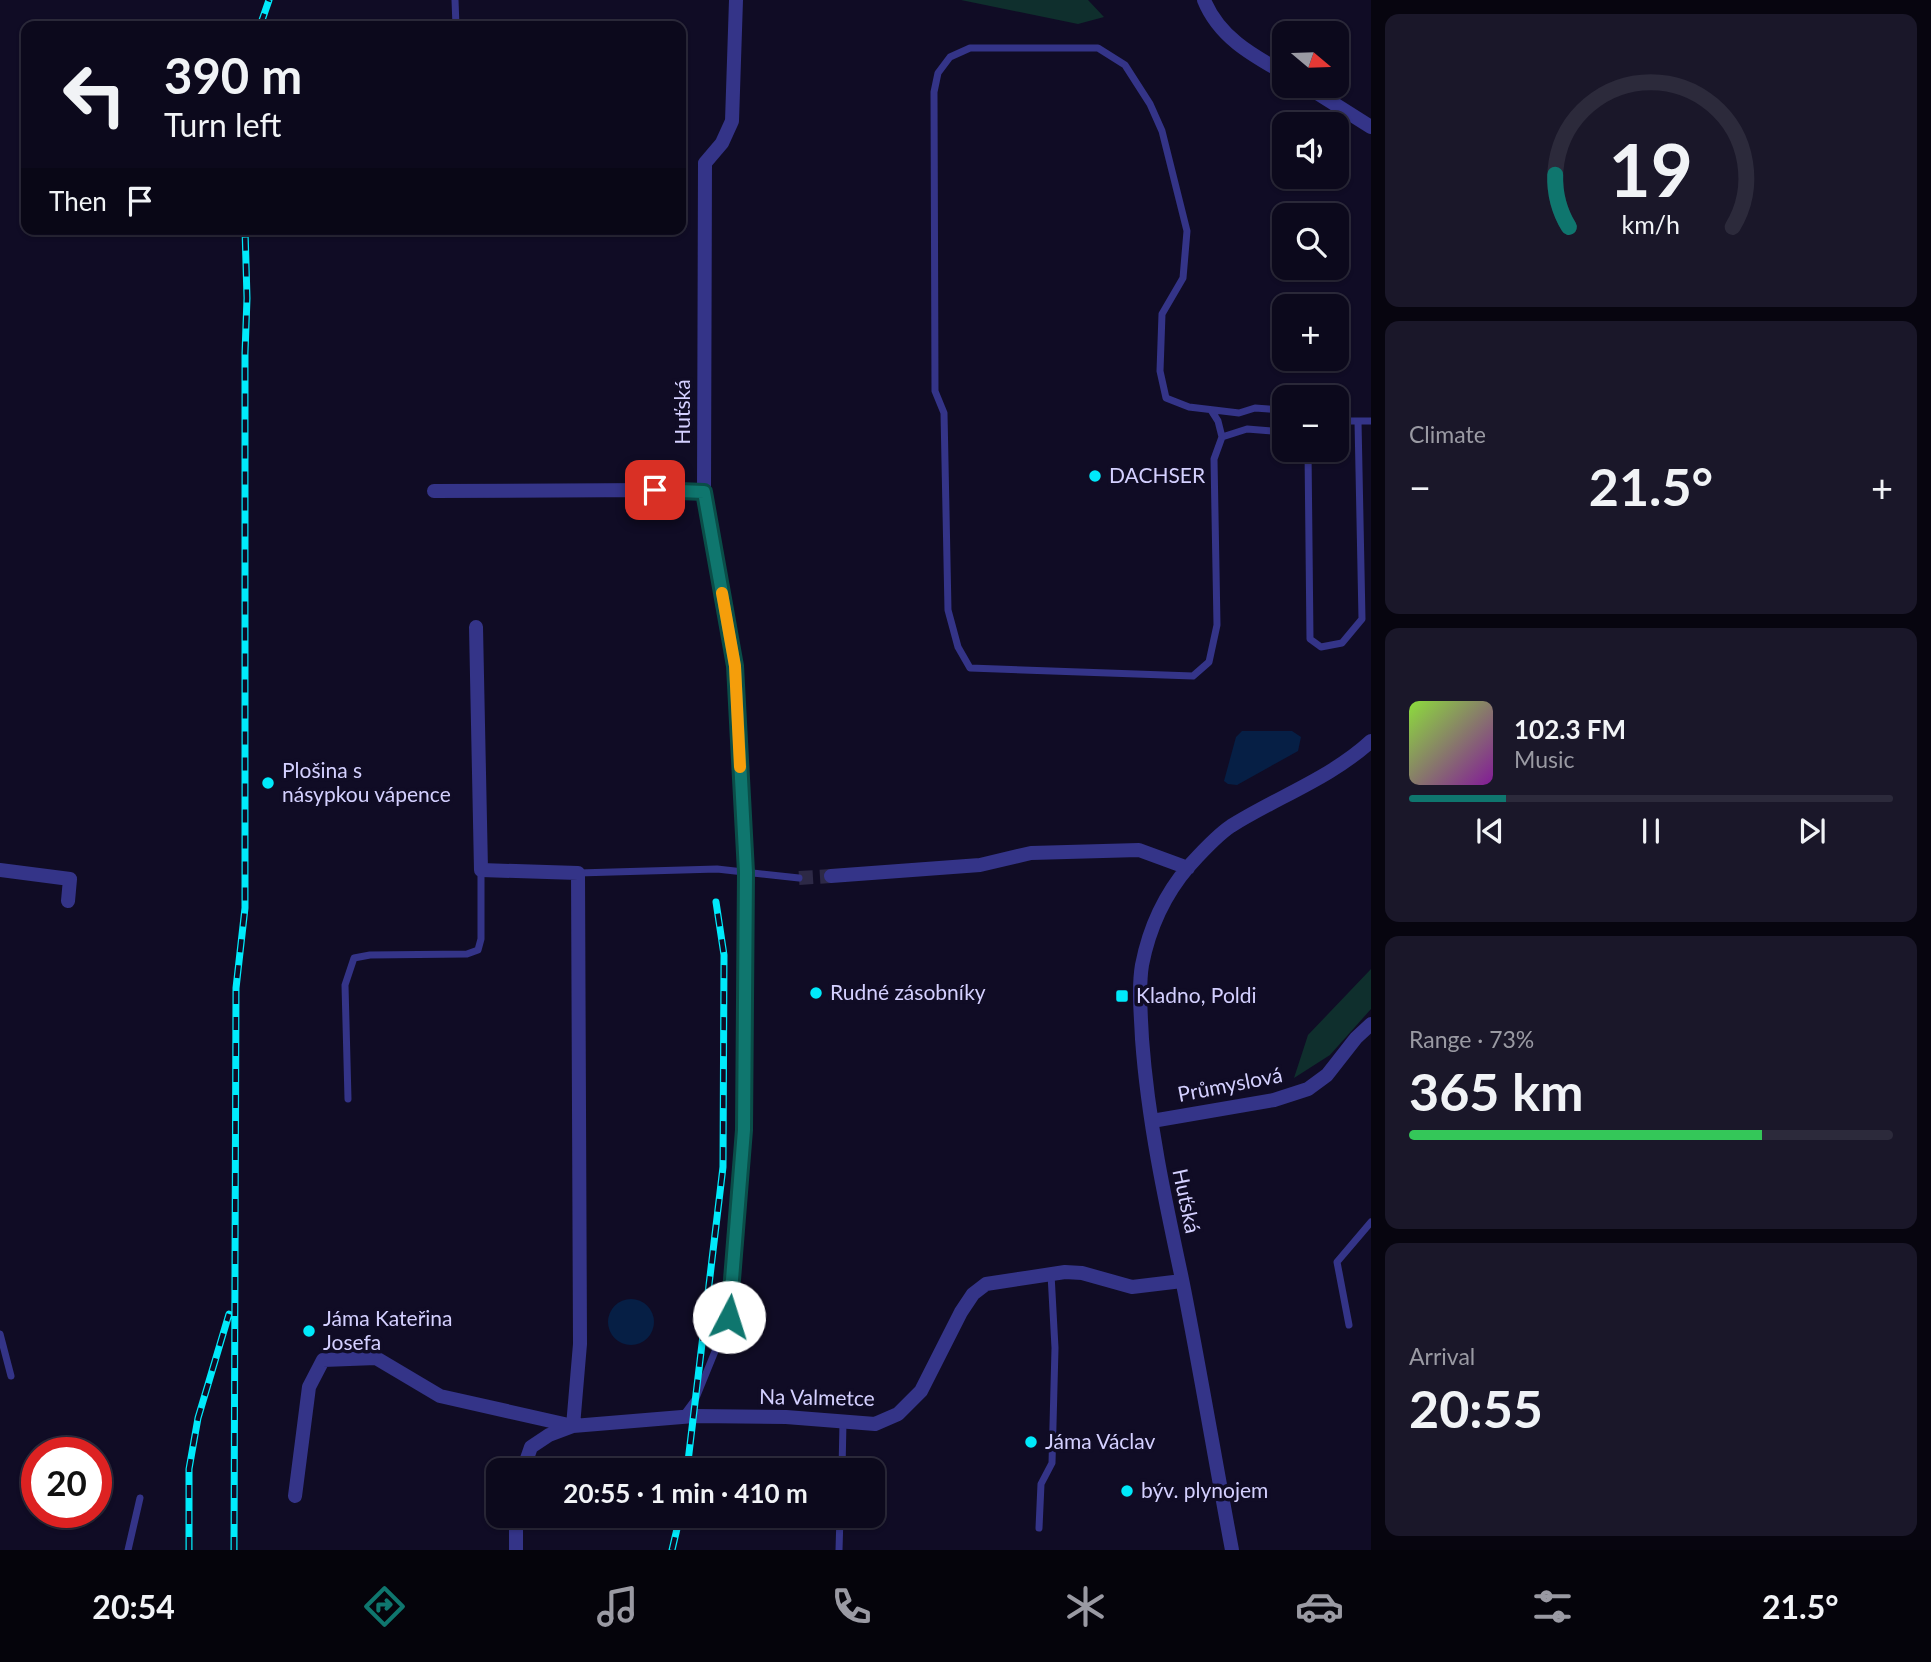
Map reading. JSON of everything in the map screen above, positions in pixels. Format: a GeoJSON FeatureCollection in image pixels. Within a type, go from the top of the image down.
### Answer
{"type":"FeatureCollection","features":[{"type":"Feature","properties":{"kind":"street","name":"Huťská"},"geometry":{"type":"LineString","coordinates":[[736,0],[732,121],[722,143],[705,163],[704,492],[735,666],[746,865]]}},
{"type":"Feature","properties":{"kind":"street"},"geometry":{"type":"LineString","coordinates":[[1204,0],[1209,14],[1229,38],[1272,65]]}},
{"type":"Feature","properties":{"kind":"street"},"geometry":{"type":"LineString","coordinates":[[1325,98],[1371,127]]}},
{"type":"Feature","properties":{"kind":"street"},"geometry":{"type":"LineString","coordinates":[[434,491],[704,492]]}},
{"type":"Feature","properties":{"kind":"street"},"geometry":{"type":"LineString","coordinates":[[295,1496],[309,1387],[323,1360],[376,1358],[440,1396],[573,1426],[580,1344],[578,873],[481,870],[476,627]]}},
{"type":"Feature","properties":{"kind":"street","name":"Huťská"},"geometry":{"type":"LineString","coordinates":[[1232,1550],[1182,1281],[1156,1161],[1143,1051],[1140,1002],[1142,967],[1149,937],[1163,902],[1188,868],[1228,828],[1325,773],[1371,741]]}},
{"type":"Feature","properties":{"kind":"street"},"geometry":{"type":"LineString","coordinates":[[831,876],[981,865],[1031,853],[1139,850],[1188,868]]}},
{"type":"Feature","properties":{"kind":"street"},"geometry":{"type":"LineString","coordinates":[[0,870],[70,878],[68,901]]}},
{"type":"Feature","properties":{"kind":"street","name":"Průmyslová"},"geometry":{"type":"LineString","coordinates":[[1152,1121],[1274,1100],[1308,1089],[1327,1074],[1371,1024]]}},
{"type":"Feature","properties":{"kind":"street","name":"Na Valmetce"},"geometry":{"type":"LineString","coordinates":[[527,1458],[531,1447],[548,1435],[573,1426],[682,1417],[786,1417],[875,1424],[898,1415],[921,1391],[961,1312],[973,1294],[986,1284],[1051,1273],[1082,1273],[1132,1287],[1182,1281]]}},
{"type":"Feature","properties":{"kind":"street"},"geometry":{"type":"LineString","coordinates":[[516,1528],[516,1550]]}},
{"type":"Feature","properties":{"kind":"lane"},"geometry":{"type":"LineString","coordinates":[[454,0],[456,21]]}},
{"type":"Feature","properties":{"kind":"lane"},"geometry":{"type":"LineString","coordinates":[[1212,410],[1222,437],[1214,459],[1217,625],[1209,662],[1193,676],[970,668],[958,647],[948,610],[944,413],[935,391],[934,92],[938,73],[950,57],[970,48],[1098,48],[1125,65],[1150,104],[1162,131],[1186,231],[1182,278],[1161,314],[1160,371],[1166,398],[1189,407],[1239,413],[1255,408],[1272,409]]}},
{"type":"Feature","properties":{"kind":"lane"},"geometry":{"type":"LineString","coordinates":[[1349,421],[1371,421]]}},
{"type":"Feature","properties":{"kind":"lane"},"geometry":{"type":"LineString","coordinates":[[1308,462],[1310,639],[1321,647],[1342,643],[1362,619],[1359,421]]}},
{"type":"Feature","properties":{"kind":"lane"},"geometry":{"type":"LineString","coordinates":[[1222,437],[1247,429],[1272,431]]}},
{"type":"Feature","properties":{"kind":"lane"},"geometry":{"type":"LineString","coordinates":[[578,873],[717,869],[746,865],[799,878]]}},
{"type":"Feature","properties":{"kind":"lane","name":"Huťská"},"geometry":{"type":"LineString","coordinates":[[682,1417],[696,1398],[729,1317],[744,1130],[746,865]]}},
{"type":"Feature","properties":{"kind":"lane"},"geometry":{"type":"LineString","coordinates":[[348,1099],[345,985],[354,958],[370,955],[467,954],[478,950],[481,939],[481,870]]}},
{"type":"Feature","properties":{"kind":"lane"},"geometry":{"type":"LineString","coordinates":[[1349,1325],[1337,1262],[1371,1222]]}},
{"type":"Feature","properties":{"kind":"lane"},"geometry":{"type":"LineString","coordinates":[[1039,1528],[1041,1484],[1052,1463],[1055,1348],[1051,1273]]}},
{"type":"Feature","properties":{"kind":"lane"},"geometry":{"type":"LineString","coordinates":[[0,1334],[11,1376]]}},
{"type":"Feature","properties":{"kind":"lane"},"geometry":{"type":"LineString","coordinates":[[842,1458],[843,1422]]}},
{"type":"Feature","properties":{"kind":"lane"},"geometry":{"type":"LineString","coordinates":[[128,1550],[140,1498]]}},
{"type":"Feature","properties":{"kind":"lane"},"geometry":{"type":"LineString","coordinates":[[839,1550],[840,1528]]}},
{"type":"Feature","properties":{"kind":"green space"},"geometry":{"type":"Polygon","coordinates":[[[961,0],[1088,0],[1104,17],[1078,24],[961,0]]]}},
{"type":"Feature","properties":{"kind":"green space"},"geometry":{"type":"Polygon","coordinates":[[[1371,969],[1371,1009],[1330,1055],[1294,1078],[1308,1035],[1371,969]]]}},
{"type":"Feature","properties":{"kind":"water"},"geometry":{"type":"Polygon","coordinates":[[[1242,731],[1292,731],[1301,737],[1298,751],[1237,785],[1228,784],[1224,781],[1236,737],[1242,731]]]}},
{"type":"Feature","properties":{"kind":"water"},"geometry":{"type":"Polygon","coordinates":[[[631,1299],[647,1306],[654,1322],[647,1338],[631,1345],[615,1338],[608,1322],[615,1306],[631,1299]]]}},
{"type":"Feature","properties":{"kind":"tunnel"},"geometry":{"type":"LineString","coordinates":[[799,878],[831,876]]}},
{"type":"Feature","properties":{"kind":"railway"},"geometry":{"type":"LineString","coordinates":[[262,21],[269,0]]}},
{"type":"Feature","properties":{"kind":"railway"},"geometry":{"type":"LineString","coordinates":[[234,1550],[236,988],[245,908],[245,235]]}},
{"type":"Feature","properties":{"kind":"railway"},"geometry":{"type":"LineString","coordinates":[[688,1458],[723,1167],[724,955],[716,902]]}},
{"type":"Feature","properties":{"kind":"railway"},"geometry":{"type":"LineString","coordinates":[[189,1550],[189,1469],[198,1418],[229,1314]]}},
{"type":"Feature","properties":{"kind":"railway"},"geometry":{"type":"LineString","coordinates":[[672,1550],[677,1528]]}},
{"type":"Feature","properties":{"kind":"slow traffic"},"geometry":{"type":"LineString","coordinates":[[722,593],[735,666],[740,767]]}},
{"type":"Feature","properties":{"kind":"place","name":"DACHSER"},"geometry":{"type":"Point","coordinates":[1095,476]}},
{"type":"Feature","properties":{"kind":"place","name":"Plošina s násypkou vápence"},"geometry":{"type":"Point","coordinates":[268,783]}},
{"type":"Feature","properties":{"kind":"place","name":"Rudné zásobníky"},"geometry":{"type":"Point","coordinates":[816,993]}},
{"type":"Feature","properties":{"kind":"place","name":"Kladno, Poldi"},"geometry":{"type":"Point","coordinates":[1122,996]}},
{"type":"Feature","properties":{"kind":"place","name":"Jáma Kateřina Josefa"},"geometry":{"type":"Point","coordinates":[309,1331]}},
{"type":"Feature","properties":{"kind":"place","name":"Jáma Václav"},"geometry":{"type":"Point","coordinates":[1031,1442]}},
{"type":"Feature","properties":{"kind":"place","name":"býv. plynojem"},"geometry":{"type":"Point","coordinates":[1127,1491]}},
{"type":"Feature","properties":{"kind":"route"},"geometry":{"type":"LineString","coordinates":[[655,490],[704,492],[735,666],[746,872],[744,1130],[729,1317]]}}]}
